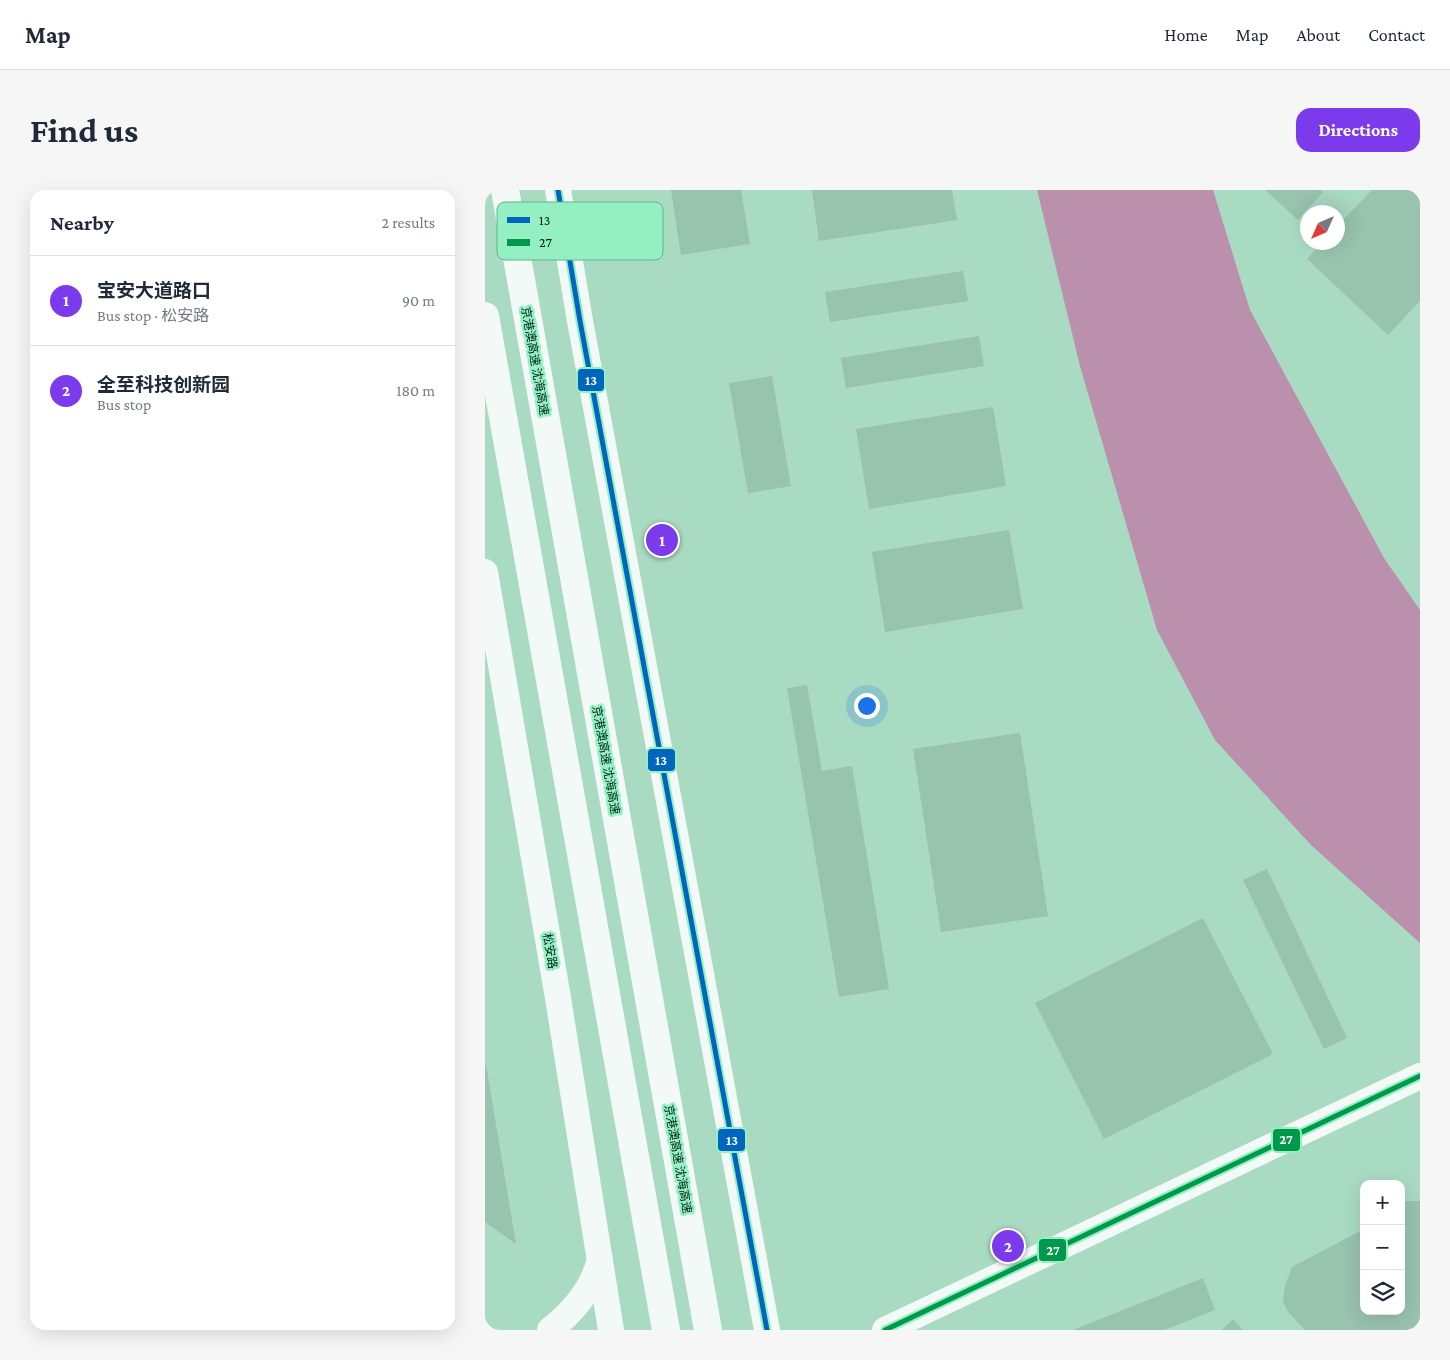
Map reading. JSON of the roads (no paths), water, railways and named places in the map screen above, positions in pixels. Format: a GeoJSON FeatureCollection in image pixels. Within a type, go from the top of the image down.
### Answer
{"type":"FeatureCollection","features":[{"type":"Feature","properties":{"kind":"highway","name":"京港澳高速 沈海高速"},"geometry":{"type":"LineString","coordinates":[[517,260],[708,1330]]}},
{"type":"Feature","properties":{"kind":"highway"},"geometry":{"type":"LineString","coordinates":[[485,316],[666,1330]]}},
{"type":"Feature","properties":{"kind":"main road"},"geometry":{"type":"LineString","coordinates":[[570,260],[767,1330]]}},
{"type":"Feature","properties":{"kind":"main road","name":"松安路"},"geometry":{"type":"LineString","coordinates":[[485,572],[559,1008],[611,1330]]}},
{"type":"Feature","properties":{"kind":"main road"},"geometry":{"type":"LineString","coordinates":[[885,1330],[1420,1076]]}},
{"type":"Feature","properties":{"kind":"main road"},"geometry":{"type":"LineString","coordinates":[[551,1330],[585,1294],[597,1272],[600,1259]]}},
{"type":"Feature","properties":{"kind":"place","name":"宝安大道路口"},"geometry":{"type":"Point","coordinates":[662,540]}},
{"type":"Feature","properties":{"kind":"place","name":"全至科技创新园"},"geometry":{"type":"Point","coordinates":[1008,1246]}}]}
